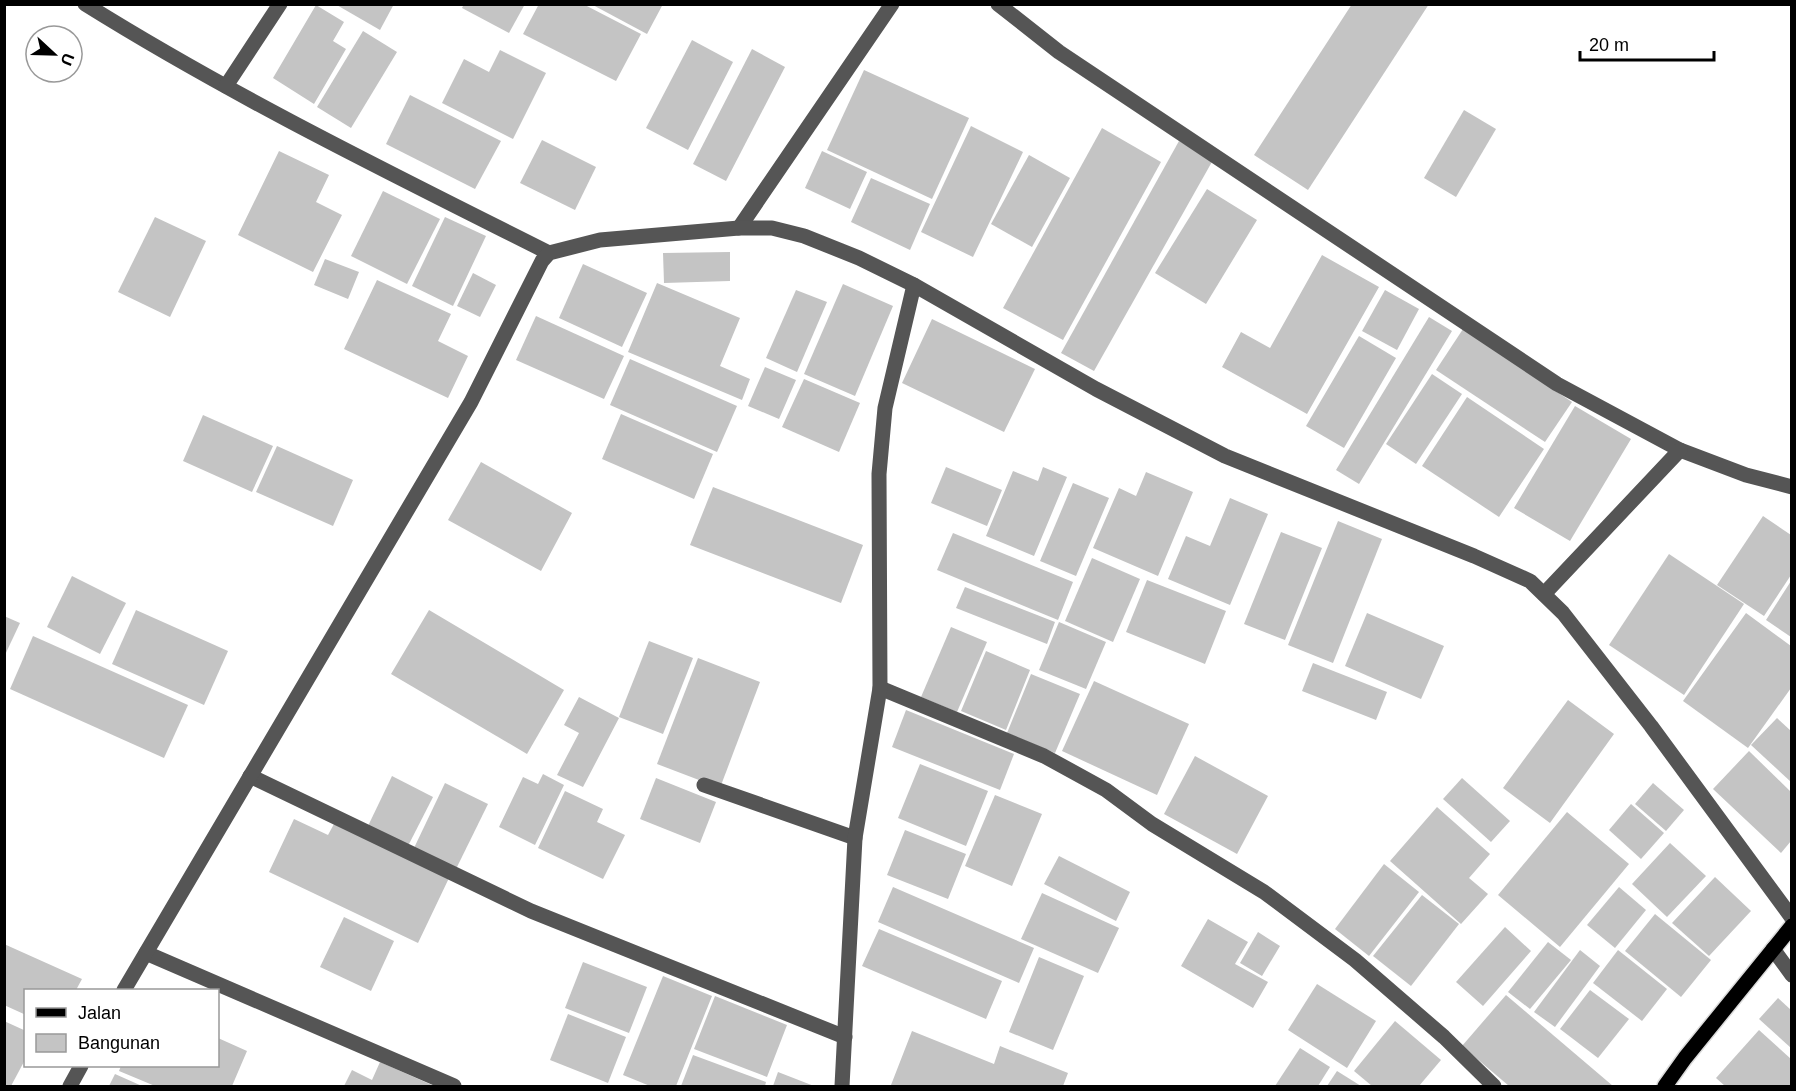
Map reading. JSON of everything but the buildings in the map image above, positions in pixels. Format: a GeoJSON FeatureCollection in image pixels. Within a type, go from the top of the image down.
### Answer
{"type":"FeatureCollection","features":[{"type":"Feature","properties":{"kind":"main road"},"geometry":{"type":"LineString","coordinates":[[1665,1086],[1791,926]]}},
{"type":"Feature","properties":{"kind":"street"},"geometry":{"type":"LineString","coordinates":[[85,4],[226,86],[361,158],[549,253]]}},
{"type":"Feature","properties":{"kind":"street"},"geometry":{"type":"LineString","coordinates":[[226,86],[280,4]]}},
{"type":"Feature","properties":{"kind":"street"},"geometry":{"type":"LineString","coordinates":[[739,228],[892,4]]}},
{"type":"Feature","properties":{"kind":"street"},"geometry":{"type":"LineString","coordinates":[[998,4],[1059,52],[1557,384],[1680,450],[1746,475],[1791,487]]}},
{"type":"Feature","properties":{"kind":"street"},"geometry":{"type":"LineString","coordinates":[[125,989],[471,402],[542,261],[549,253],[600,240],[739,228],[772,228],[804,236],[859,258],[914,285],[1096,389],[1224,456],[1474,556],[1530,581],[1563,613],[1652,726],[1791,918]]}},
{"type":"Feature","properties":{"kind":"street"},"geometry":{"type":"LineString","coordinates":[[842,1086],[855,838],[880,688],[879,474],[885,408],[914,285]]}},
{"type":"Feature","properties":{"kind":"street"},"geometry":{"type":"LineString","coordinates":[[1544,594],[1680,450]]}},
{"type":"Feature","properties":{"kind":"street"},"geometry":{"type":"LineString","coordinates":[[880,688],[1044,756],[1106,790],[1152,824],[1264,892],[1354,960],[1444,1037],[1494,1086]]}},
{"type":"Feature","properties":{"kind":"street"},"geometry":{"type":"LineString","coordinates":[[250,776],[531,910],[845,1037]]}},
{"type":"Feature","properties":{"kind":"street"},"geometry":{"type":"LineString","coordinates":[[704,785],[855,838]]}},
{"type":"Feature","properties":{"kind":"street"},"geometry":{"type":"LineString","coordinates":[[1773,949],[1791,975]]}},
{"type":"Feature","properties":{"kind":"street"},"geometry":{"type":"LineString","coordinates":[[146,953],[454,1086]]}},
{"type":"Feature","properties":{"kind":"street"},"geometry":{"type":"LineString","coordinates":[[70,1086],[80,1067]]}}]}
